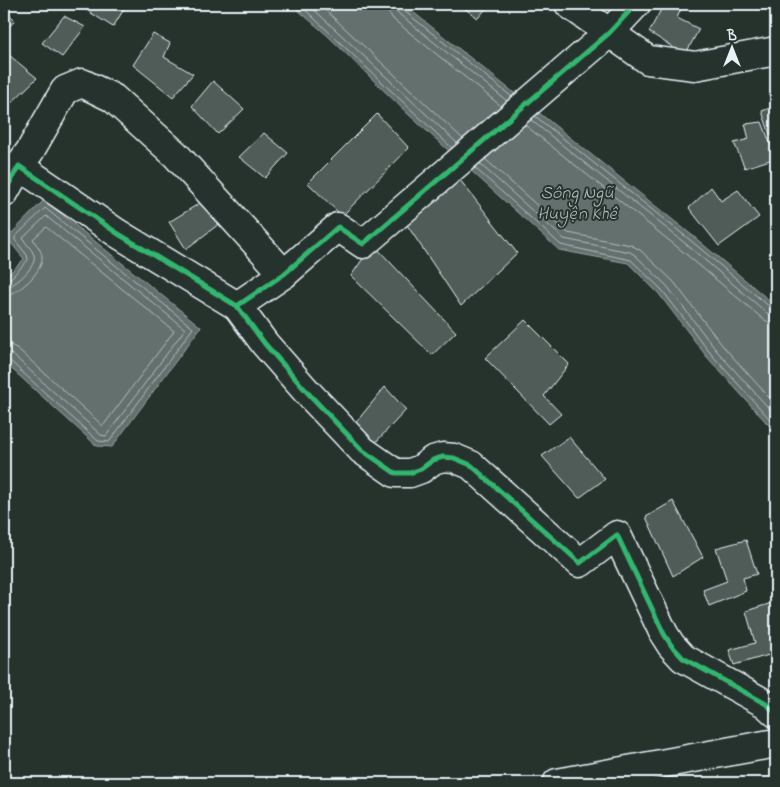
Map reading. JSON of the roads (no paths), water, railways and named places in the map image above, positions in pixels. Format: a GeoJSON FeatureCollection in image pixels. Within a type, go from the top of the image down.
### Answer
{"type":"FeatureCollection","features":[{"type":"Feature","properties":{"kind":"street"},"geometry":{"type":"LineString","coordinates":[[568,4],[648,60],[695,66],[776,50]]}},
{"type":"Feature","properties":{"kind":"street"},"geometry":{"type":"LineString","coordinates":[[237,306],[284,274],[338,227],[363,244],[609,33],[636,4]]}},
{"type":"Feature","properties":{"kind":"street"},"geometry":{"type":"LineString","coordinates":[[4,193],[65,90],[82,83],[113,98],[176,155],[284,274]]}},
{"type":"Feature","properties":{"kind":"street"},"geometry":{"type":"LineString","coordinates":[[19,166],[117,233],[237,306],[265,344],[308,393],[362,450],[395,473],[410,473],[433,460],[443,457],[454,458],[471,466],[580,563],[617,535],[664,634],[678,653],[683,658],[731,686],[766,704],[776,713]]}},
{"type":"Feature","properties":{"kind":"street"},"geometry":{"type":"LineString","coordinates":[[557,783],[776,743]]}},
{"type":"Feature","properties":{"kind":"water","name":"Sông Ngũ Huyện Khê"},"geometry":{"type":"Polygon","coordinates":[[[291,4],[403,4],[693,236],[776,306],[776,433],[707,357],[659,294],[628,263],[559,250],[408,114],[328,36],[291,4]]]}},
{"type":"Feature","properties":{"kind":"water"},"geometry":{"type":"Polygon","coordinates":[[[44,200],[201,327],[112,447],[97,446],[4,362],[4,279],[24,259],[7,238],[44,200]]]}}]}
